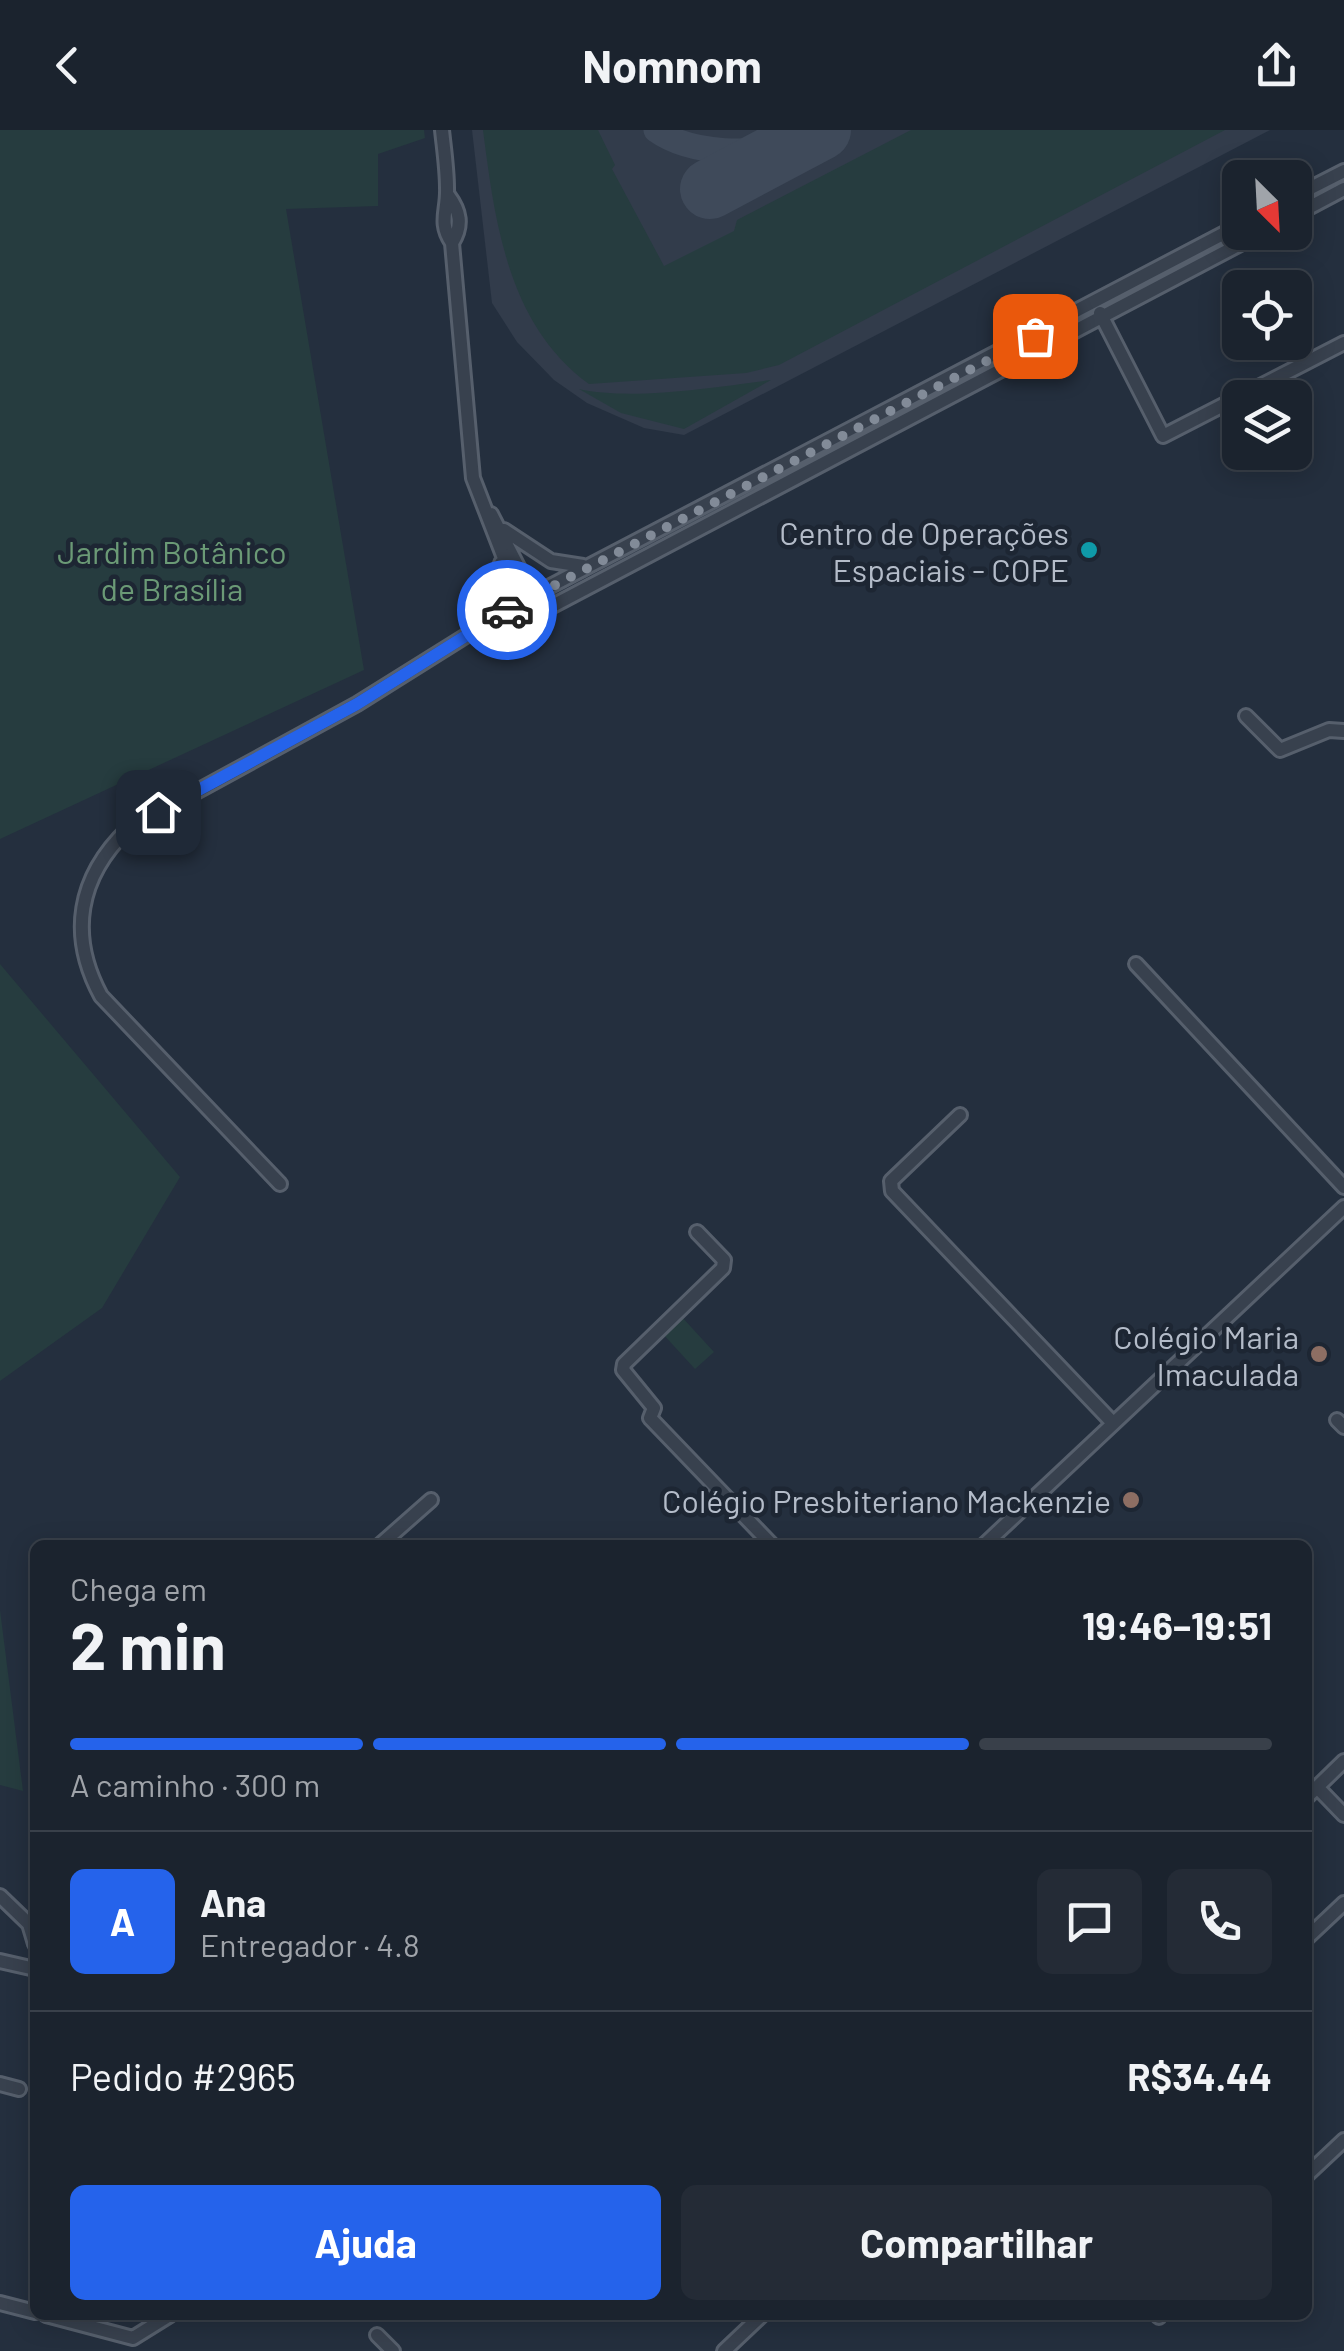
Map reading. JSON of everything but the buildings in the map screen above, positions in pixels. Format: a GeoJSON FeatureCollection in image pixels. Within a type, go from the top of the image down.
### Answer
{"type":"FeatureCollection","features":[{"type":"Feature","properties":{"kind":"street"},"geometry":{"type":"LineString","coordinates":[[442,130],[448,195],[457,207],[460,231],[452,243],[474,478],[501,556],[527,599]]}},
{"type":"Feature","properties":{"kind":"street"},"geometry":{"type":"LineString","coordinates":[[1312,187],[1344,171]]}},
{"type":"Feature","properties":{"kind":"street"},"geometry":{"type":"LineString","coordinates":[[1312,206],[1344,189]]}},
{"type":"Feature","properties":{"kind":"street"},"geometry":{"type":"LineString","coordinates":[[280,1184],[101,996],[86,968],[80,908],[105,851],[128,829],[460,642],[527,599],[1222,234]]}},
{"type":"Feature","properties":{"kind":"street"},"geometry":{"type":"LineString","coordinates":[[460,642],[530,617],[1229,250]]}},
{"type":"Feature","properties":{"kind":"street"},"geometry":{"type":"LineString","coordinates":[[1122,287],[1118,298],[1130,303]]}},
{"type":"Feature","properties":{"kind":"street"},"geometry":{"type":"LineString","coordinates":[[1094,302],[1163,436],[1344,343]]}},
{"type":"Feature","properties":{"kind":"street"},"geometry":{"type":"LineString","coordinates":[[1029,336],[1040,339],[1038,352]]}},
{"type":"Feature","properties":{"kind":"street"},"geometry":{"type":"LineString","coordinates":[[480,502],[502,528],[551,561],[572,567],[591,565]]}},
{"type":"Feature","properties":{"kind":"street"},"geometry":{"type":"LineString","coordinates":[[502,528],[530,617]]}},
{"type":"Feature","properties":{"kind":"street"},"geometry":{"type":"LineString","coordinates":[[493,620],[501,586],[501,556]]}},
{"type":"Feature","properties":{"kind":"street"},"geometry":{"type":"LineString","coordinates":[[1246,716],[1280,750],[1329,730],[1344,731]]}},
{"type":"Feature","properties":{"kind":"street"},"geometry":{"type":"LineString","coordinates":[[1136,964],[1344,1187]]}},
{"type":"Feature","properties":{"kind":"street"},"geometry":{"type":"LineString","coordinates":[[960,1115],[891,1180],[892,1191],[1112,1422]]}},
{"type":"Feature","properties":{"kind":"street"},"geometry":{"type":"LineString","coordinates":[[989,1540],[1344,1206]]}},
{"type":"Feature","properties":{"kind":"street"},"geometry":{"type":"LineString","coordinates":[[697,1232],[724,1260],[723,1268],[624,1364],[623,1370],[654,1408],[650,1418],[767,1540]]}},
{"type":"Feature","properties":{"kind":"street"},"geometry":{"type":"LineString","coordinates":[[386,1540],[432,1500]]}},
{"type":"Feature","properties":{"kind":"street"},"geometry":{"type":"LineString","coordinates":[[1344,1761],[1312,1791],[1344,1815]]}},
{"type":"Feature","properties":{"kind":"street"},"geometry":{"type":"LineString","coordinates":[[0,1896],[30,1927]]}},
{"type":"Feature","properties":{"kind":"street"},"geometry":{"type":"LineString","coordinates":[[1312,1933],[1344,1903]]}},
{"type":"Feature","properties":{"kind":"street"},"geometry":{"type":"LineString","coordinates":[[0,1961],[30,1968]]}},
{"type":"Feature","properties":{"kind":"street"},"geometry":{"type":"LineString","coordinates":[[0,2084],[19,2089]]}},
{"type":"Feature","properties":{"kind":"street"},"geometry":{"type":"LineString","coordinates":[[1312,2170],[1344,2140]]}},
{"type":"Feature","properties":{"kind":"street"},"geometry":{"type":"LineString","coordinates":[[0,2303],[30,2311]]}},
{"type":"Feature","properties":{"kind":"street"},"geometry":{"type":"LineString","coordinates":[[65,2320],[133,2338],[162,2320]]}},
{"type":"Feature","properties":{"kind":"street"},"geometry":{"type":"LineString","coordinates":[[714,2351],[745,2320]]}},
{"type":"Feature","properties":{"kind":"street"},"geometry":{"type":"LineString","coordinates":[[724,2351],[757,2320]]}},
{"type":"Feature","properties":{"kind":"street"},"geometry":{"type":"LineString","coordinates":[[377,2335],[392,2351]]}},
{"type":"Feature","properties":{"kind":"shaded area"},"geometry":{"type":"Polygon","coordinates":[[[472,130],[1270,130],[684,435],[644,428],[587,403],[554,380],[517,342],[492,303],[472,130]]]}},
{"type":"Feature","properties":{"kind":"green space","name":"Jardim Botânico de Brasília"},"geometry":{"type":"Polygon","coordinates":[[[0,130],[424,130],[425,138],[378,154],[378,206],[286,209],[364,670],[0,839],[0,130]]]}},
{"type":"Feature","properties":{"kind":"green space"},"geometry":{"type":"Polygon","coordinates":[[[483,130],[598,130],[615,165],[612,169],[664,266],[734,231],[737,220],[911,130],[1225,130],[779,365],[746,373],[589,384],[562,360],[523,302],[500,236],[483,130]]]}},
{"type":"Feature","properties":{"kind":"green space"},"geometry":{"type":"Polygon","coordinates":[[[771,380],[684,429],[621,413],[579,389],[649,393],[771,380]]]}},
{"type":"Feature","properties":{"kind":"green space"},"geometry":{"type":"Polygon","coordinates":[[[0,964],[180,1177],[102,1308],[0,1381],[0,964]]]}},
{"type":"Feature","properties":{"kind":"green space"},"geometry":{"type":"Polygon","coordinates":[[[681,1316],[714,1352],[695,1369],[662,1333],[681,1316]]]}},
{"type":"Feature","properties":{"kind":"green space"},"geometry":{"type":"Polygon","coordinates":[[[0,1610],[23,1791],[0,1785],[0,1610]]]}},
{"type":"Feature","properties":{"kind":"taxiway"},"geometry":{"type":"LineString","coordinates":[[656,130],[687,144],[725,151],[763,150],[797,142]]}},
{"type":"Feature","properties":{"kind":"runway"},"geometry":{"type":"LineString","coordinates":[[710,189],[821,130]]}},
{"type":"Feature","properties":{"kind":"way so far"},"geometry":{"type":"LineString","coordinates":[[507,610],[1035,336]]}},
{"type":"Feature","properties":{"kind":"place","name":"Centro de Operações Espaciais - COPE"},"geometry":{"type":"Point","coordinates":[1089,550]}},
{"type":"Feature","properties":{"kind":"place","name":"Colégio Maria Imaculada"},"geometry":{"type":"Point","coordinates":[1319,1354]}},
{"type":"Feature","properties":{"kind":"place","name":"Colégio Presbiteriano Mackenzie"},"geometry":{"type":"Point","coordinates":[1131,1500]}},
{"type":"Feature","properties":{"kind":"route"},"geometry":{"type":"LineString","coordinates":[[158,812],[357,704],[507,610]]}}]}
